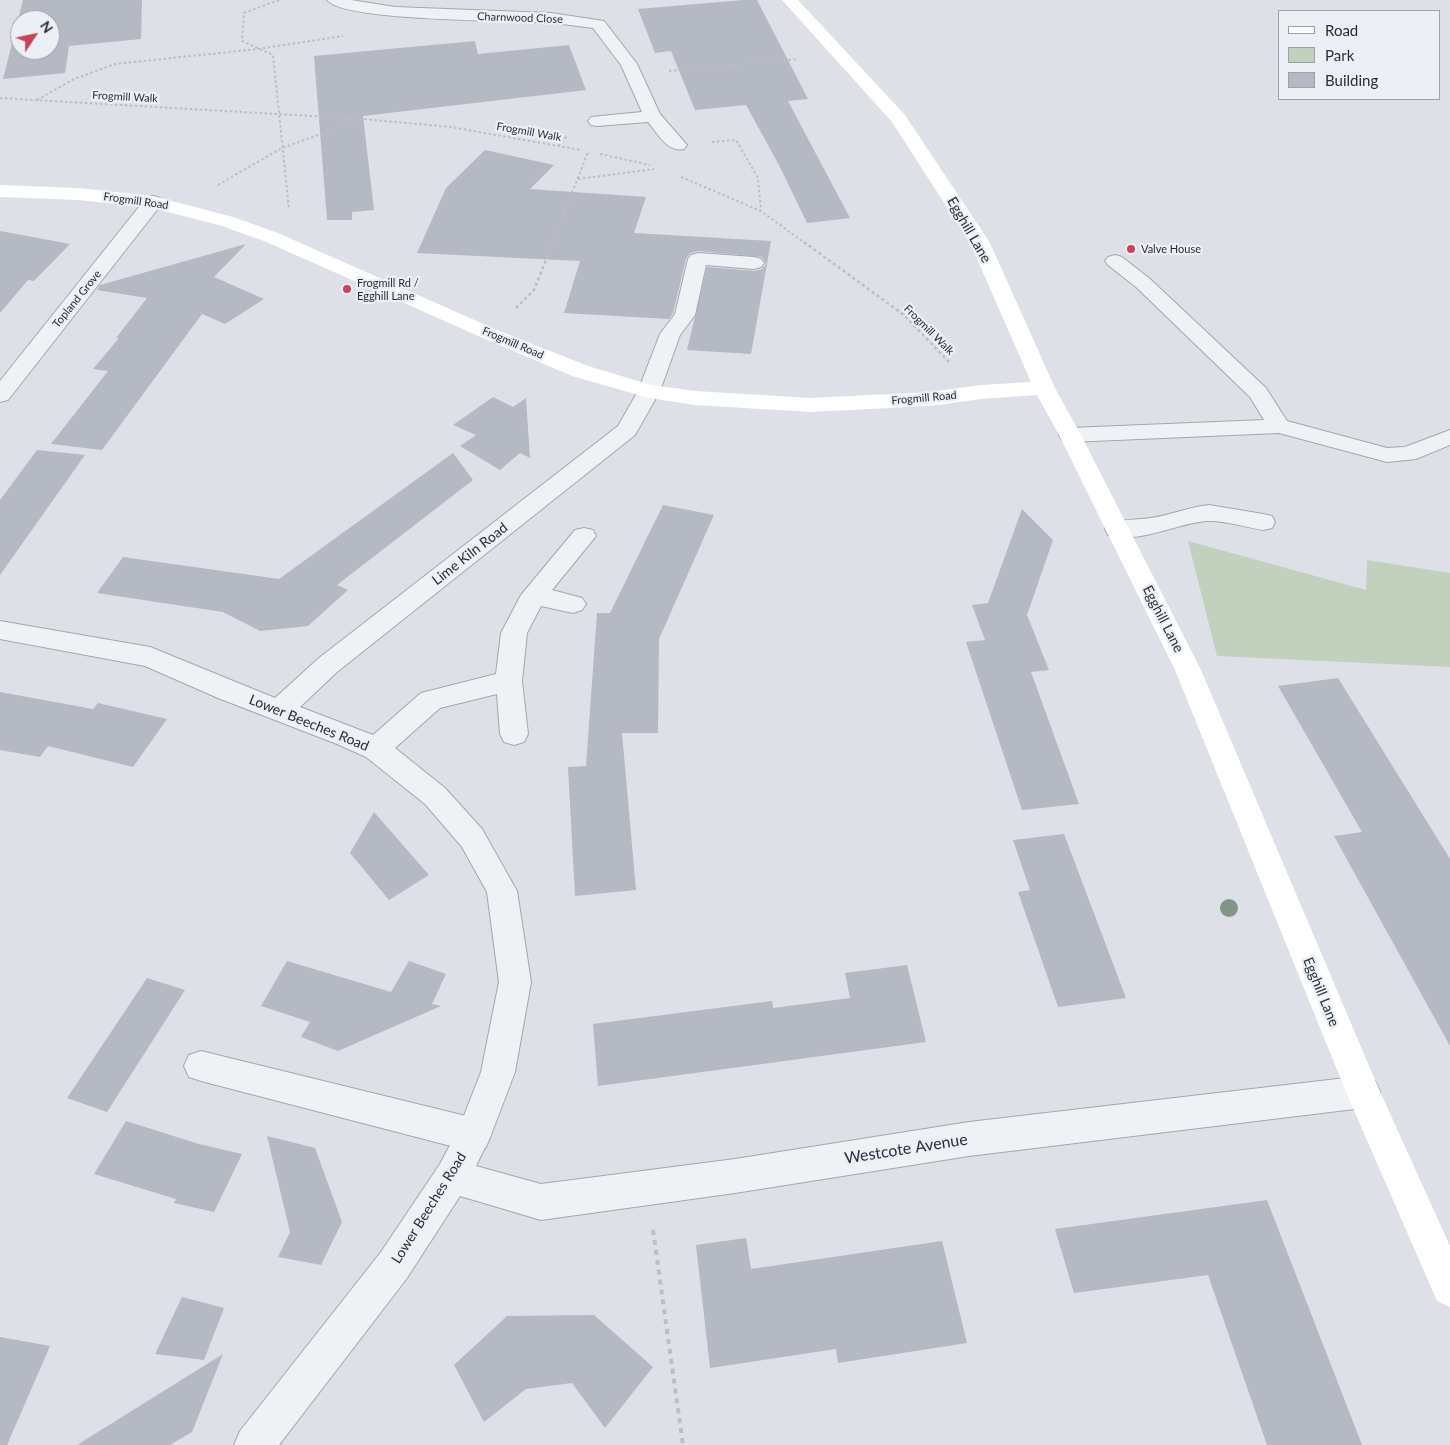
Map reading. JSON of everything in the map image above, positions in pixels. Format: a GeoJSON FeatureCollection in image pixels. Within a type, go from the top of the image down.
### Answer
{"type":"FeatureCollection","features":[{"type":"Feature","properties":{"kind":"street","name":"Charnwood Close"},"geometry":{"type":"LineString","coordinates":[[335,0],[341,3],[395,12],[551,18],[598,24],[630,64],[652,116],[678,145]]}},
{"type":"Feature","properties":{"kind":"street","name":"Egghill Lane"},"geometry":{"type":"LineString","coordinates":[[790,0],[899,119],[980,243],[1044,388],[1070,435],[1188,670],[1362,1092],[1450,1288]]}},
{"type":"Feature","properties":{"kind":"street"},"geometry":{"type":"LineString","coordinates":[[598,122],[652,116]]}},
{"type":"Feature","properties":{"kind":"street","name":"Frogmill Road"},"geometry":{"type":"LineString","coordinates":[[0,191],[79,194],[153,202],[178,207],[271,237],[490,334],[580,371],[649,391],[695,398],[810,405],[930,399],[980,392],[1044,388]]}},
{"type":"Feature","properties":{"kind":"street","name":"Topland Grove"},"geometry":{"type":"LineString","coordinates":[[0,395],[153,202]]}},
{"type":"Feature","properties":{"kind":"street","name":"Lime Kiln Road"},"geometry":{"type":"LineString","coordinates":[[280,710],[328,665],[627,430],[649,391],[670,334],[685,315],[698,259],[754,263]]}},
{"type":"Feature","properties":{"kind":"street"},"geometry":{"type":"LineString","coordinates":[[1115,261],[1143,282],[1258,393],[1279,426]]}},
{"type":"Feature","properties":{"kind":"street"},"geometry":{"type":"LineString","coordinates":[[1070,435],[1279,426],[1387,455],[1408,454],[1450,437]]}},
{"type":"Feature","properties":{"kind":"street"},"geometry":{"type":"LineString","coordinates":[[1117,530],[1154,526],[1191,515],[1209,513],[1263,522]]}},
{"type":"Feature","properties":{"kind":"street"},"geometry":{"type":"LineString","coordinates":[[514,734],[510,680],[514,633],[534,594],[584,536]]}},
{"type":"Feature","properties":{"kind":"street"},"geometry":{"type":"LineString","coordinates":[[534,594],[573,604]]}},
{"type":"Feature","properties":{"kind":"street","name":"Lower Beeches Road"},"geometry":{"type":"LineString","coordinates":[[0,630],[150,657],[228,691],[280,710],[376,750],[435,796],[472,838],[502,891],[515,982],[498,1072],[474,1135],[452,1176],[394,1265],[254,1445]]}},
{"type":"Feature","properties":{"kind":"street"},"geometry":{"type":"LineString","coordinates":[[376,750],[431,700],[510,680]]}},
{"type":"Feature","properties":{"kind":"street"},"geometry":{"type":"LineString","coordinates":[[200,1066],[474,1135]]}},
{"type":"Feature","properties":{"kind":"street","name":"Westcote Avenue"},"geometry":{"type":"LineString","coordinates":[[452,1176],[542,1202],[735,1176],[968,1139],[1362,1092]]}},
{"type":"Feature","properties":{"kind":"path"},"geometry":{"type":"LineString","coordinates":[[271,237],[290,211],[273,56],[242,41],[244,13],[279,0]]}},
{"type":"Feature","properties":{"kind":"path"},"geometry":{"type":"LineString","coordinates":[[37,100],[92,69],[115,64],[258,49],[343,36]]}},
{"type":"Feature","properties":{"kind":"path"},"geometry":{"type":"LineString","coordinates":[[634,74],[798,59]]}},
{"type":"Feature","properties":{"kind":"path","name":"Frogmill Walk"},"geometry":{"type":"LineString","coordinates":[[0,98],[363,119],[451,127],[589,151],[578,179]]}},
{"type":"Feature","properties":{"kind":"path"},"geometry":{"type":"LineString","coordinates":[[178,207],[282,148],[363,119]]}},
{"type":"Feature","properties":{"kind":"path"},"geometry":{"type":"LineString","coordinates":[[678,145],[736,140],[758,178],[761,211]]}},
{"type":"Feature","properties":{"kind":"path"},"geometry":{"type":"LineString","coordinates":[[490,334],[534,290],[578,179],[662,168],[598,154]]}},
{"type":"Feature","properties":{"kind":"path","name":"Frogmill Walk"},"geometry":{"type":"LineString","coordinates":[[680,176],[761,211],[904,315],[980,392]]}},
{"type":"Feature","properties":{"kind":"path"},"geometry":{"type":"LineString","coordinates":[[647,1188],[683,1445]]}},
{"type":"Feature","properties":{"kind":"green space"},"geometry":{"type":"Polygon","coordinates":[[[1188,541],[1366,590],[1367,560],[1450,573],[1450,667],[1217,656],[1188,541]]]}},
{"type":"Feature","properties":{"kind":"building"},"geometry":{"type":"Polygon","coordinates":[[[23,0],[142,0],[141,39],[69,46],[65,73],[3,79],[10,51],[10,60],[60,60],[60,10],[20,10],[23,0]]]}},
{"type":"Feature","properties":{"kind":"building"},"geometry":{"type":"Polygon","coordinates":[[[757,0],[808,99],[788,101],[850,218],[807,223],[780,167],[746,105],[695,110],[671,51],[655,53],[638,9],[757,0]]]}},
{"type":"Feature","properties":{"kind":"building"},"geometry":{"type":"Polygon","coordinates":[[[475,41],[478,54],[569,45],[586,90],[363,116],[374,210],[352,212],[352,220],[327,220],[314,56],[475,41]]]}},
{"type":"Feature","properties":{"kind":"building"},"geometry":{"type":"Polygon","coordinates":[[[485,150],[554,165],[530,189],[646,197],[634,233],[771,241],[751,354],[687,350],[707,267],[755,271],[762,269],[766,264],[762,257],[698,251],[690,253],[686,259],[673,313],[669,319],[564,313],[580,261],[417,253],[446,188],[485,150]]]}},
{"type":"Feature","properties":{"kind":"building"},"geometry":{"type":"Polygon","coordinates":[[[0,231],[70,244],[34,281],[28,280],[0,313],[0,231]]]}},
{"type":"Feature","properties":{"kind":"building"},"geometry":{"type":"Polygon","coordinates":[[[246,244],[214,277],[264,299],[225,324],[202,314],[102,450],[51,444],[108,371],[93,369],[119,338],[116,338],[147,298],[97,290],[100,285],[246,244]]]}},
{"type":"Feature","properties":{"kind":"building"},"geometry":{"type":"Polygon","coordinates":[[[493,397],[513,407],[526,398],[530,458],[520,453],[500,470],[460,446],[476,435],[453,425],[493,397]]]}},
{"type":"Feature","properties":{"kind":"building"},"geometry":{"type":"Polygon","coordinates":[[[37,450],[85,455],[0,575],[0,500],[37,450]]]}},
{"type":"Feature","properties":{"kind":"building"},"geometry":{"type":"Polygon","coordinates":[[[453,453],[473,480],[337,585],[348,590],[308,626],[260,631],[223,612],[97,593],[123,557],[279,579],[453,453]]]}},
{"type":"Feature","properties":{"kind":"building"},"geometry":{"type":"Polygon","coordinates":[[[663,505],[714,515],[659,639],[658,733],[622,733],[636,890],[575,896],[568,767],[586,766],[597,613],[610,613],[663,505]]]}},
{"type":"Feature","properties":{"kind":"building"},"geometry":{"type":"Polygon","coordinates":[[[1022,509],[1053,540],[1027,615],[1049,670],[1031,672],[1079,804],[1022,810],[966,642],[985,640],[972,605],[988,603],[1022,509]]]}},
{"type":"Feature","properties":{"kind":"building"},"geometry":{"type":"Polygon","coordinates":[[[1338,678],[1450,859],[1450,1046],[1334,836],[1362,832],[1278,686],[1338,678]]]}},
{"type":"Feature","properties":{"kind":"building"},"geometry":{"type":"Polygon","coordinates":[[[0,692],[93,709],[98,703],[167,719],[133,767],[48,746],[40,757],[0,750],[0,692]]]}},
{"type":"Feature","properties":{"kind":"building"},"geometry":{"type":"Polygon","coordinates":[[[374,812],[429,875],[389,900],[350,853],[374,812]]]}},
{"type":"Feature","properties":{"kind":"building"},"geometry":{"type":"Polygon","coordinates":[[[1064,834],[1126,998],[1058,1007],[1018,892],[1030,890],[1013,840],[1064,834]]]}},
{"type":"Feature","properties":{"kind":"building"},"geometry":{"type":"Polygon","coordinates":[[[287,961],[391,992],[409,961],[446,974],[432,1004],[441,1006],[338,1051],[301,1037],[310,1022],[261,1006],[287,961]]]}},
{"type":"Feature","properties":{"kind":"building"},"geometry":{"type":"Polygon","coordinates":[[[907,965],[926,1042],[598,1086],[593,1024],[772,1001],[773,1008],[850,998],[845,973],[907,965]]]}},
{"type":"Feature","properties":{"kind":"building"},"geometry":{"type":"Polygon","coordinates":[[[147,978],[185,990],[107,1112],[67,1098],[147,978]]]}},
{"type":"Feature","properties":{"kind":"building"},"geometry":{"type":"Polygon","coordinates":[[[126,1121],[199,1144],[242,1154],[214,1212],[174,1203],[176,1199],[94,1174],[126,1121]]]}},
{"type":"Feature","properties":{"kind":"building"},"geometry":{"type":"Polygon","coordinates":[[[267,1136],[315,1148],[342,1222],[321,1265],[278,1257],[290,1232],[267,1136]]]}},
{"type":"Feature","properties":{"kind":"building"},"geometry":{"type":"Polygon","coordinates":[[[1267,1200],[1362,1445],[1267,1445],[1208,1275],[1074,1293],[1055,1229],[1267,1200]]]}},
{"type":"Feature","properties":{"kind":"building"},"geometry":{"type":"Polygon","coordinates":[[[746,1238],[751,1269],[942,1241],[967,1343],[838,1363],[836,1349],[710,1368],[696,1245],[746,1238]]]}},
{"type":"Feature","properties":{"kind":"building"},"geometry":{"type":"Polygon","coordinates":[[[182,1297],[224,1308],[204,1360],[155,1354],[182,1297]]]}},
{"type":"Feature","properties":{"kind":"building"},"geometry":{"type":"Polygon","coordinates":[[[594,1315],[653,1367],[605,1428],[572,1383],[526,1389],[484,1422],[454,1365],[507,1316],[594,1315]]]}},
{"type":"Feature","properties":{"kind":"building"},"geometry":{"type":"Polygon","coordinates":[[[0,1337],[50,1346],[7,1445],[0,1445],[0,1337]]]}},
{"type":"Feature","properties":{"kind":"building"},"geometry":{"type":"Polygon","coordinates":[[[223,1354],[192,1432],[170,1445],[77,1445],[223,1354]]]}},
{"type":"Feature","properties":{"kind":"place","name":"Valve House"},"geometry":{"type":"Point","coordinates":[1131,249]}},
{"type":"Feature","properties":{"kind":"place","name":"Frogmill Rd / Egghill Lane"},"geometry":{"type":"Point","coordinates":[347,289]}}]}
